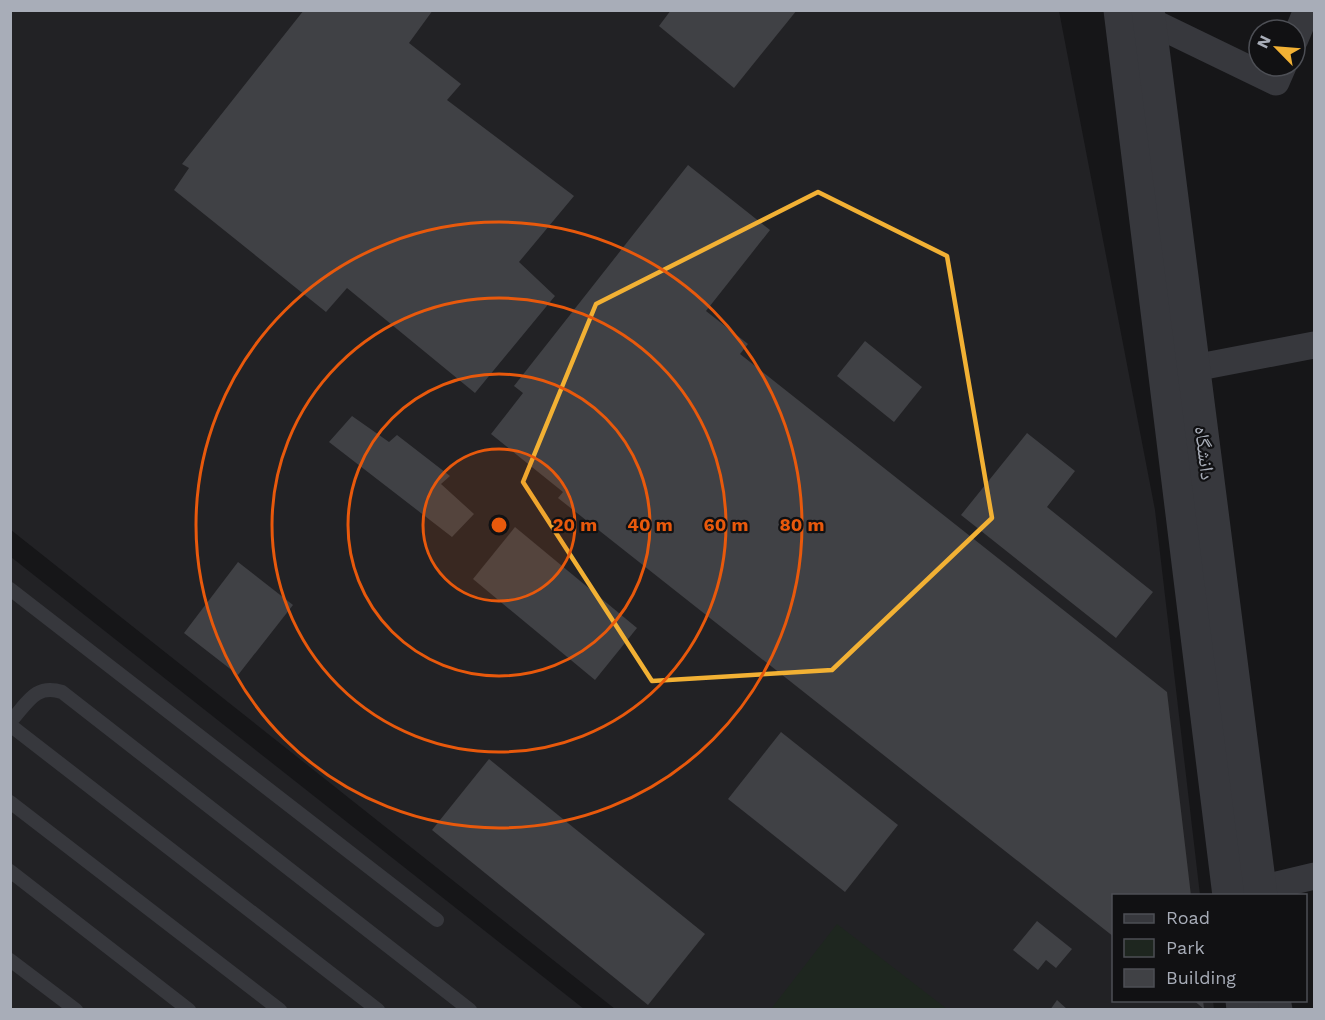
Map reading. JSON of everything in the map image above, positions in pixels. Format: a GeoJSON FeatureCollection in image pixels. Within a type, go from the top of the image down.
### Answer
{"type":"FeatureCollection","features":[{"type":"Feature","properties":{"kind":"street"},"geometry":{"type":"LineString","coordinates":[[1135,16],[1247,68]]}},
{"type":"Feature","properties":{"kind":"street","name":"دانشگاه"},"geometry":{"type":"LineString","coordinates":[[1135,16],[1194,369],[1250,893]]}},
{"type":"Feature","properties":{"kind":"street","name":"دانشگاه"},"geometry":{"type":"LineString","coordinates":[[1135,16],[1250,893]]}},
{"type":"Feature","properties":{"kind":"street"},"geometry":{"type":"LineString","coordinates":[[1194,369],[1314,345]]}},
{"type":"Feature","properties":{"kind":"street"},"geometry":{"type":"LineString","coordinates":[[1250,893],[1314,876]]}},
{"type":"Feature","properties":{"kind":"lane"},"geometry":{"type":"LineString","coordinates":[[10,589],[437,920]]}},
{"type":"Feature","properties":{"kind":"lane"},"geometry":{"type":"LineString","coordinates":[[378,1010],[10,724],[38,692],[48,687],[62,692],[470,1010]]}},
{"type":"Feature","properties":{"kind":"lane"},"geometry":{"type":"LineString","coordinates":[[10,802],[280,1010]]}},
{"type":"Feature","properties":{"kind":"lane"},"geometry":{"type":"LineString","coordinates":[[10,871],[189,1010]]}},
{"type":"Feature","properties":{"kind":"lane"},"geometry":{"type":"LineString","coordinates":[[10,960],[76,1010]]}},
{"type":"Feature","properties":{"kind":"highlighted area"},"geometry":{"type":"Polygon","coordinates":[[[818,192],[947,256],[992,518],[832,670],[652,681],[523,482],[596,304],[818,192]]]}},
{"type":"Feature","properties":{"kind":"shaded area"},"geometry":{"type":"Polygon","coordinates":[[[10,11],[1059,11],[1155,510],[1200,894],[1112,894],[1112,1002],[1213,1002],[1214,1009],[615,1009],[11,530],[10,11]]]}},
{"type":"Feature","properties":{"kind":"shaded area"},"geometry":{"type":"Polygon","coordinates":[[[11,557],[584,1009],[11,1009],[11,557]]]}},
{"type":"Feature","properties":{"kind":"green space"},"geometry":{"type":"Polygon","coordinates":[[[837,924],[947,1009],[771,1009],[837,924]]]}},
{"type":"Feature","properties":{"kind":"building"},"geometry":{"type":"Polygon","coordinates":[[[304,10],[433,10],[409,43],[461,84],[447,100],[574,196],[519,262],[555,296],[475,393],[347,288],[326,312],[174,190],[189,168],[182,164],[304,10]]]}},
{"type":"Feature","properties":{"kind":"building"},"geometry":{"type":"Polygon","coordinates":[[[671,10],[797,10],[734,88],[659,26],[671,10]]]}},
{"type":"Feature","properties":{"kind":"building"},"geometry":{"type":"Polygon","coordinates":[[[688,165],[770,230],[706,311],[748,344],[740,354],[1167,692],[1191,894],[1112,894],[1112,935],[558,498],[563,492],[491,434],[523,393],[514,386],[688,165]]]}},
{"type":"Feature","properties":{"kind":"building"},"geometry":{"type":"Polygon","coordinates":[[[865,341],[922,387],[894,422],[837,376],[865,341]]]}},
{"type":"Feature","properties":{"kind":"building"},"geometry":{"type":"Polygon","coordinates":[[[352,416],[389,442],[397,435],[450,476],[441,484],[474,514],[452,537],[329,442],[352,416]]]}},
{"type":"Feature","properties":{"kind":"building"},"geometry":{"type":"Polygon","coordinates":[[[1027,433],[1075,471],[1047,507],[1153,592],[1116,638],[961,515],[1027,433]]]}},
{"type":"Feature","properties":{"kind":"building"},"geometry":{"type":"Polygon","coordinates":[[[515,527],[637,628],[595,680],[473,579],[515,527]]]}},
{"type":"Feature","properties":{"kind":"building"},"geometry":{"type":"Polygon","coordinates":[[[238,562],[293,605],[238,675],[184,633],[238,562]]]}},
{"type":"Feature","properties":{"kind":"building"},"geometry":{"type":"Polygon","coordinates":[[[781,732],[898,825],[845,892],[728,799],[781,732]]]}},
{"type":"Feature","properties":{"kind":"building"},"geometry":{"type":"Polygon","coordinates":[[[489,759],[705,934],[648,1005],[432,830],[489,759]]]}},
{"type":"Feature","properties":{"kind":"building"},"geometry":{"type":"Polygon","coordinates":[[[1037,921],[1072,949],[1056,968],[1046,960],[1038,970],[1013,950],[1037,921]]]}},
{"type":"Feature","properties":{"kind":"building"},"geometry":{"type":"Polygon","coordinates":[[[1057,1000],[1068,1010],[1050,1010],[1057,1000]]]}},
{"type":"Feature","properties":{"kind":"building"},"geometry":{"type":"Polygon","coordinates":[[[1195,1002],[1203,1002],[1204,1009],[1195,1002]]]}}]}
